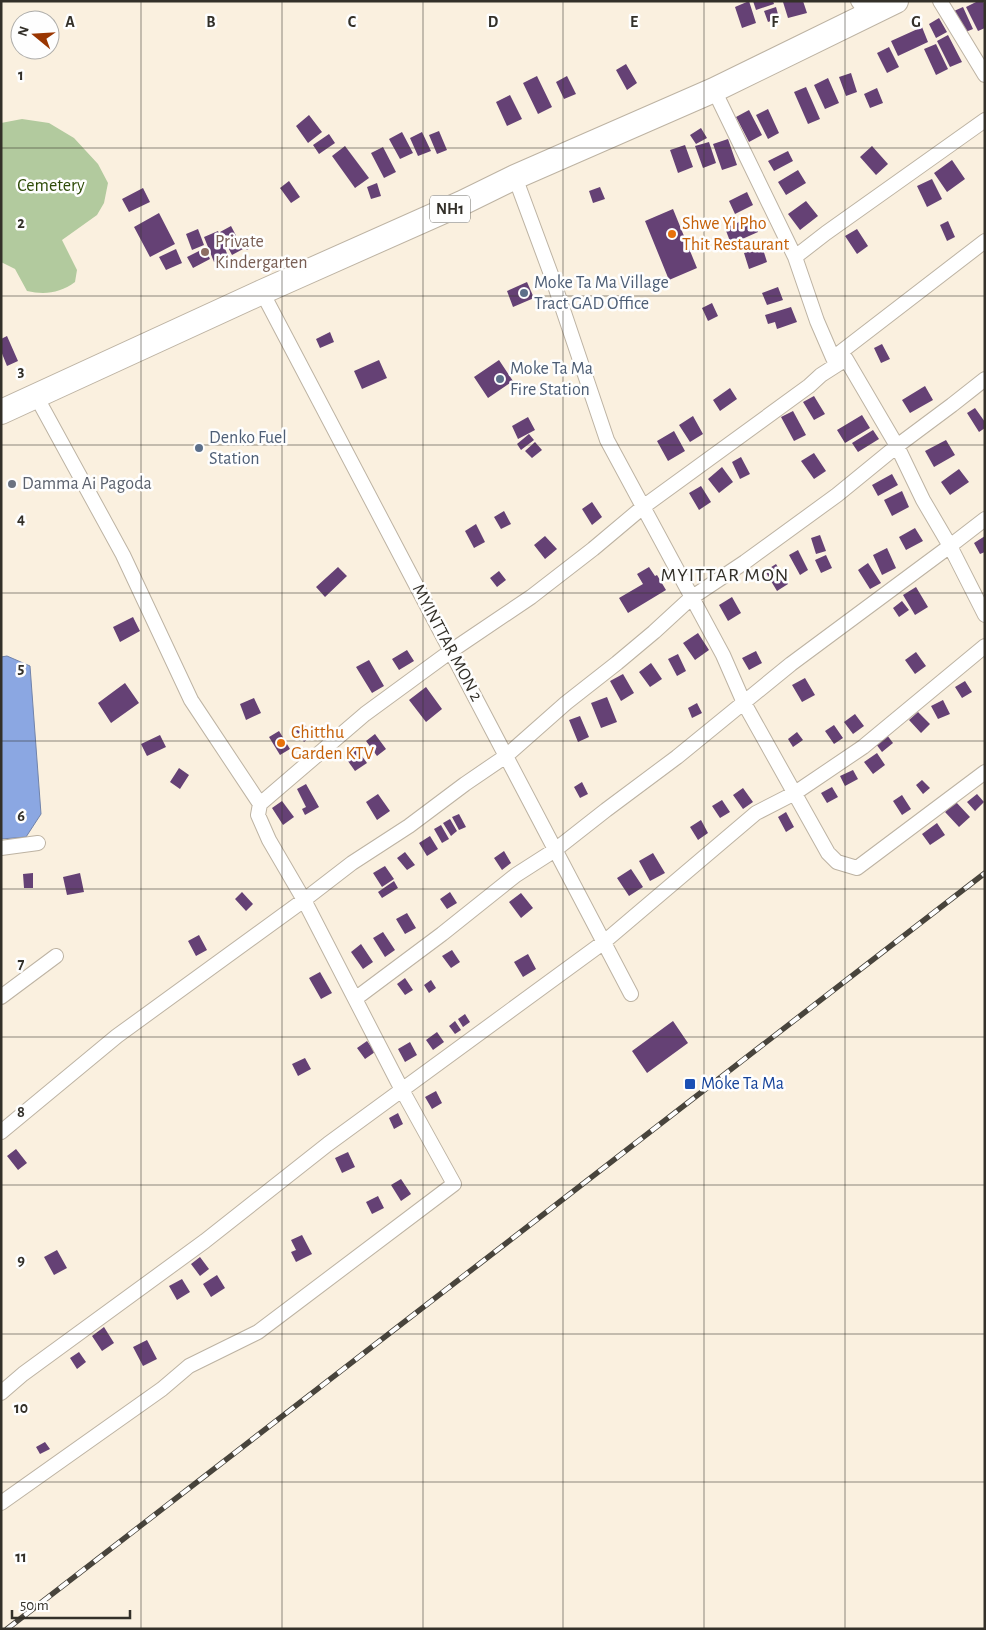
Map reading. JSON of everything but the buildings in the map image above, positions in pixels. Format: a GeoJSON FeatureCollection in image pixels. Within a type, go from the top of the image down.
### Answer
{"type":"FeatureCollection","features":[{"type":"Feature","properties":{"kind":"highway","name":"NH1"},"geometry":{"type":"LineString","coordinates":[[1,412],[262,292],[462,203],[515,177],[714,90],[863,8],[896,1]]}},
{"type":"Feature","properties":{"kind":"street"},"geometry":{"type":"LineString","coordinates":[[940,1],[985,76]]}},
{"type":"Feature","properties":{"kind":"street"},"geometry":{"type":"LineString","coordinates":[[714,90],[795,257],[817,321],[897,446],[923,500],[950,546],[985,615]]}},
{"type":"Feature","properties":{"kind":"street"},"geometry":{"type":"LineString","coordinates":[[795,257],[985,120]]}},
{"type":"Feature","properties":{"kind":"street"},"geometry":{"type":"LineString","coordinates":[[515,177],[552,277],[607,440],[723,655],[744,703],[828,854],[837,862],[857,868],[985,772]]}},
{"type":"Feature","properties":{"kind":"street"},"geometry":{"type":"LineString","coordinates":[[1,1503],[162,1389],[188,1366],[258,1332],[454,1184],[402,1090],[304,900],[269,840],[258,815],[260,804],[364,714],[451,651],[531,597],[644,507],[809,386],[839,358],[985,241]]}},
{"type":"Feature","properties":{"kind":"street","name":"MYINTTAR MON 2"},"geometry":{"type":"LineString","coordinates":[[262,292],[631,994]]}},
{"type":"Feature","properties":{"kind":"street"},"geometry":{"type":"LineString","coordinates":[[1,1132],[117,1036],[352,863],[409,826],[506,756],[566,702],[632,650],[691,598],[745,562],[837,495],[897,446],[985,379]]}},
{"type":"Feature","properties":{"kind":"street"},"geometry":{"type":"LineString","coordinates":[[36,396],[123,555],[191,700],[260,804]]}},
{"type":"Feature","properties":{"kind":"street"},"geometry":{"type":"LineString","coordinates":[[355,999],[442,934],[516,874],[555,850],[677,757],[791,664],[985,519]]}},
{"type":"Feature","properties":{"kind":"street"},"geometry":{"type":"LineString","coordinates":[[1,1392],[205,1241],[328,1144],[604,942],[756,813],[795,793],[862,747],[985,646]]}},
{"type":"Feature","properties":{"kind":"street"},"geometry":{"type":"LineString","coordinates":[[1,848],[38,842]]}},
{"type":"Feature","properties":{"kind":"street"},"geometry":{"type":"LineString","coordinates":[[1,997],[56,956]]}},
{"type":"Feature","properties":{"kind":"green space","name":"Cemetery"},"geometry":{"type":"Polygon","coordinates":[[[22,119],[49,123],[74,138],[98,164],[108,183],[104,203],[97,215],[62,240],[77,270],[75,282],[64,289],[52,292],[27,291],[15,269],[1,262],[1,123],[22,119]]]}},
{"type":"Feature","properties":{"kind":"water"},"geometry":{"type":"Polygon","coordinates":[[[7,656],[30,666],[41,814],[26,837],[1,839],[1,657],[7,656]]]}},
{"type":"Feature","properties":{"kind":"railway"},"geometry":{"type":"LineString","coordinates":[[7,1629],[985,873]]}},
{"type":"Feature","properties":{"kind":"place","name":"Shwe Yi Pho Thit Restaurant"},"geometry":{"type":"Point","coordinates":[672,234]}},
{"type":"Feature","properties":{"kind":"place","name":"Private Kindergarten"},"geometry":{"type":"Point","coordinates":[205,252]}},
{"type":"Feature","properties":{"kind":"place","name":"Moke Ta Ma Village Tract GAD Office"},"geometry":{"type":"Point","coordinates":[524,293]}},
{"type":"Feature","properties":{"kind":"place","name":"Moke Ta Ma Fire Station"},"geometry":{"type":"Point","coordinates":[500,379]}},
{"type":"Feature","properties":{"kind":"place","name":"Denko Fuel Station"},"geometry":{"type":"Point","coordinates":[199,448]}},
{"type":"Feature","properties":{"kind":"place","name":"Damma Ai Pagoda"},"geometry":{"type":"Point","coordinates":[12,484]}},
{"type":"Feature","properties":{"kind":"place","name":"Chitthu Garden KTV"},"geometry":{"type":"Point","coordinates":[281,743]}},
{"type":"Feature","properties":{"kind":"place","name":"Moke Ta Ma"},"geometry":{"type":"Point","coordinates":[690,1084]}},
{"type":"Feature","properties":{"kind":"district","name":"MYITTAR MON"},"geometry":{"type":"Point","coordinates":[725,575]}}]}
